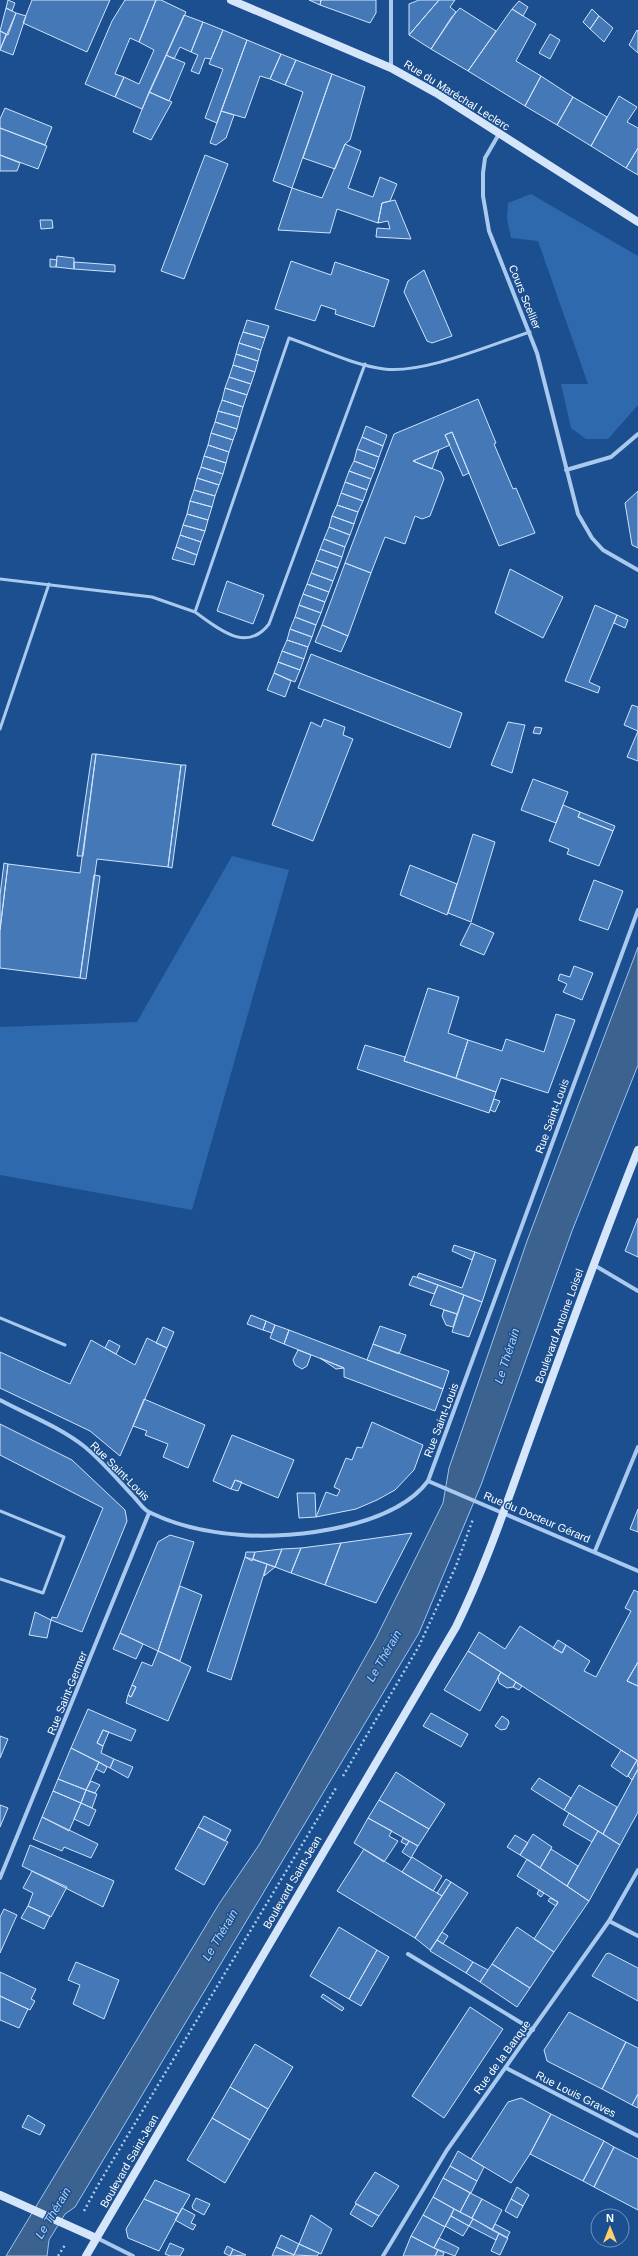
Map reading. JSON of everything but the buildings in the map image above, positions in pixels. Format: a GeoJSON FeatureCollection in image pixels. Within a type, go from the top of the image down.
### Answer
{"type":"FeatureCollection","features":[{"type":"Feature","properties":{"kind":"main road","name":"Rue du Maréchal Leclerc"},"geometry":{"type":"LineString","coordinates":[[231,0],[391,68],[436,93],[638,222]]}},
{"type":"Feature","properties":{"kind":"main road","name":"Boulevard Antoine Loisel"},"geometry":{"type":"LineString","coordinates":[[503,1512],[593,1264],[638,1150]]}},
{"type":"Feature","properties":{"kind":"main road","name":"Boulevard Saint-Jean"},"geometry":{"type":"LineString","coordinates":[[86,2256],[456,1627],[481,1574],[503,1512]]}},
{"type":"Feature","properties":{"kind":"main road"},"geometry":{"type":"LineString","coordinates":[[0,2195],[96,2238]]}},
{"type":"Feature","properties":{"kind":"street"},"geometry":{"type":"LineString","coordinates":[[391,0],[391,68]]}},
{"type":"Feature","properties":{"kind":"street","name":"Cours Scellier"},"geometry":{"type":"LineString","coordinates":[[499,134],[485,158],[483,196],[489,230],[530,332],[543,376],[578,514],[592,538],[613,557],[638,570]]}},
{"type":"Feature","properties":{"kind":"street"},"geometry":{"type":"LineString","coordinates":[[566,470],[611,457],[638,434]]}},
{"type":"Feature","properties":{"kind":"street","name":"Rue Saint-Louis"},"geometry":{"type":"LineString","coordinates":[[0,1400],[84,1447],[149,1513],[192,1527],[243,1535],[296,1533],[349,1525],[379,1516],[404,1504],[419,1493],[428,1481],[638,910]]}},
{"type":"Feature","properties":{"kind":"street"},"geometry":{"type":"LineString","coordinates":[[593,1264],[638,1291]]}},
{"type":"Feature","properties":{"kind":"street"},"geometry":{"type":"LineString","coordinates":[[595,1552],[638,1448]]}},
{"type":"Feature","properties":{"kind":"street","name":"Rue du Docteur Gérard"},"geometry":{"type":"LineString","coordinates":[[428,1481],[638,1571]]}},
{"type":"Feature","properties":{"kind":"street","name":"Rue Saint-Germer"},"geometry":{"type":"LineString","coordinates":[[0,1878],[149,1513]]}},
{"type":"Feature","properties":{"kind":"street","name":"Rue de la Banque"},"geometry":{"type":"LineString","coordinates":[[383,2256],[447,2150],[609,1921],[638,1870]]}},
{"type":"Feature","properties":{"kind":"street"},"geometry":{"type":"LineString","coordinates":[[609,1921],[638,1936]]}},
{"type":"Feature","properties":{"kind":"street"},"geometry":{"type":"LineString","coordinates":[[408,1954],[533,2030]]}},
{"type":"Feature","properties":{"kind":"street","name":"Rue Louis Graves"},"geometry":{"type":"LineString","coordinates":[[506,2068],[638,2136]]}},
{"type":"Feature","properties":{"kind":"street"},"geometry":{"type":"LineString","coordinates":[[96,2238],[133,2256]]}},
{"type":"Feature","properties":{"kind":"lane"},"geometry":{"type":"LineString","coordinates":[[195,612],[288,338],[383,369],[410,369],[427,366],[530,332]]}},
{"type":"Feature","properties":{"kind":"lane"},"geometry":{"type":"LineString","coordinates":[[0,579],[152,597],[195,612],[230,635],[242,638],[253,637],[262,633],[269,624],[365,364]]}},
{"type":"Feature","properties":{"kind":"lane"},"geometry":{"type":"LineString","coordinates":[[0,729],[49,584]]}},
{"type":"Feature","properties":{"kind":"lane"},"geometry":{"type":"LineString","coordinates":[[0,1318],[65,1345]]}},
{"type":"Feature","properties":{"kind":"lane"},"geometry":{"type":"LineString","coordinates":[[0,1511],[64,1537],[43,1593],[0,1579]]}},
{"type":"Feature","properties":{"kind":"path"},"geometry":{"type":"LineString","coordinates":[[343,1777],[419,1646],[456,1566],[480,1502]]}},
{"type":"Feature","properties":{"kind":"path"},"geometry":{"type":"LineString","coordinates":[[58,2256],[98,2185],[339,1784]]}},
{"type":"Feature","properties":{"kind":"shaded area"},"geometry":{"type":"Polygon","coordinates":[[[531,194],[638,256],[638,405],[608,439],[586,439],[571,428],[561,384],[588,384],[538,241],[511,238],[507,219],[508,203],[531,194]]]}},
{"type":"Feature","properties":{"kind":"shaded area"},"geometry":{"type":"Polygon","coordinates":[[[232,856],[289,870],[192,1210],[0,1175],[0,1027],[137,1022],[232,856]]]}},
{"type":"Feature","properties":{"kind":"water","name":"Le Thérain"},"geometry":{"type":"Polygon","coordinates":[[[638,947],[638,1065],[572,1231],[481,1485],[419,1633],[75,2207],[65,2214],[49,2240],[47,2256],[6,2256],[219,1904],[259,1845],[376,1638],[443,1503],[449,1468],[527,1241],[638,947]]]}}]}
